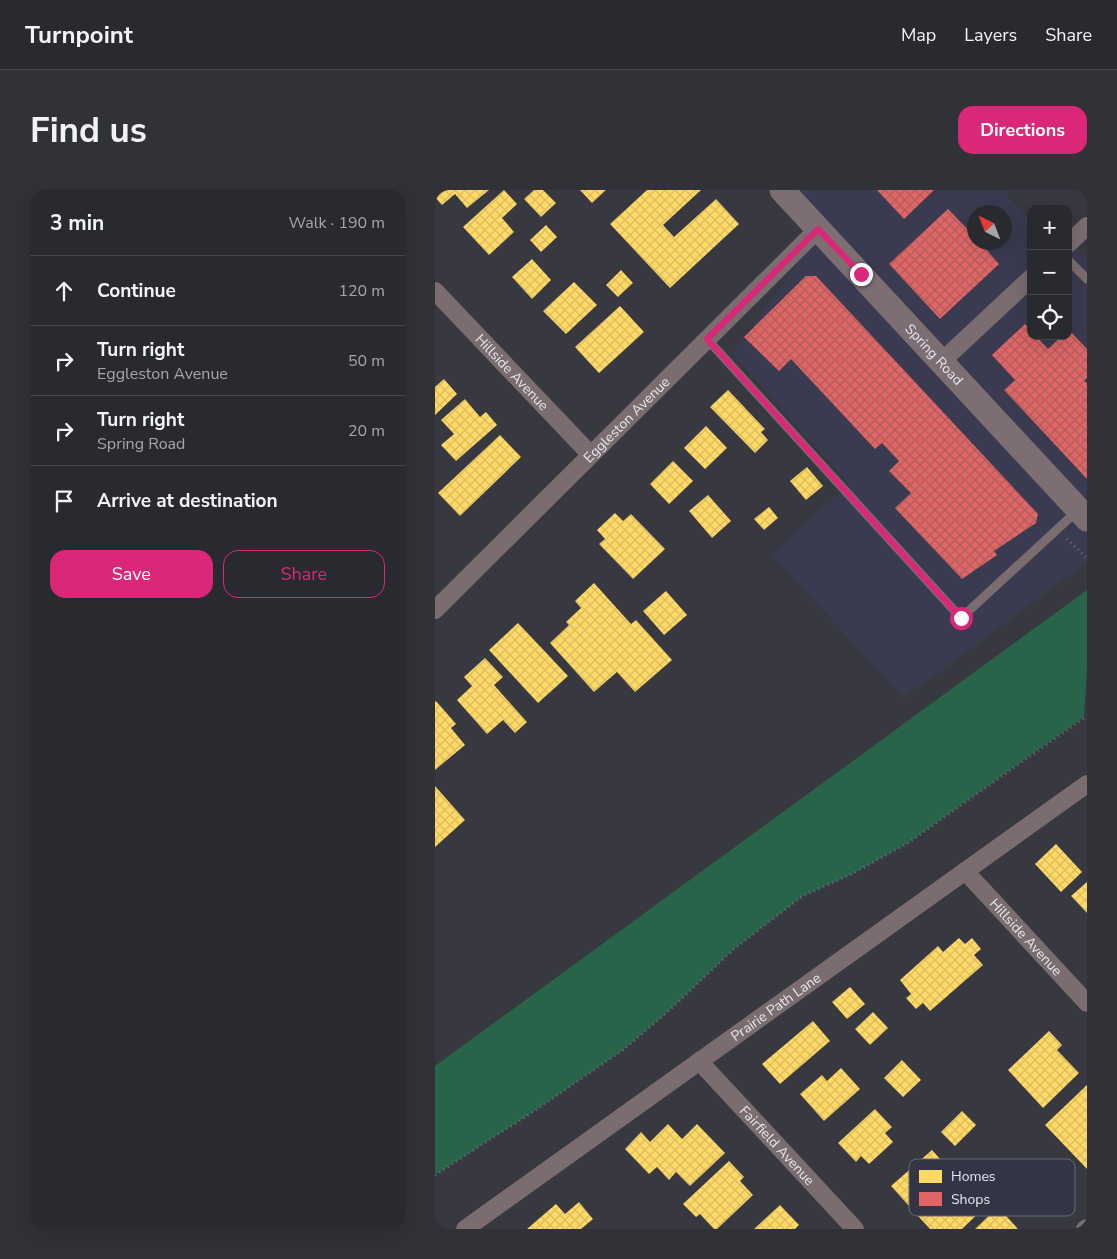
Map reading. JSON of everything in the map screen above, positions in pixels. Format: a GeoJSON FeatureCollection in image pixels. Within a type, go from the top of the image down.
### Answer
{"type":"FeatureCollection","features":[{"type":"Feature","properties":{"kind":"street","name":"Spring Road"},"geometry":{"type":"LineString","coordinates":[[783,190],[1083,514]]}},
{"type":"Feature","properties":{"kind":"street"},"geometry":{"type":"LineString","coordinates":[[1072,240],[1087,226]]}},
{"type":"Feature","properties":{"kind":"street","name":"Eggleston Avenue"},"geometry":{"type":"LineString","coordinates":[[435,610],[818,229]]}},
{"type":"Feature","properties":{"kind":"street"},"geometry":{"type":"LineString","coordinates":[[941,362],[1027,282]]}},
{"type":"Feature","properties":{"kind":"street","name":"Hillside Avenue"},"geometry":{"type":"LineString","coordinates":[[435,291],[591,455]]}},
{"type":"Feature","properties":{"kind":"street","name":"Prairie Path Lane"},"geometry":{"type":"LineString","coordinates":[[465,1229],[1087,784]]}},
{"type":"Feature","properties":{"kind":"street","name":"Hillside Avenue"},"geometry":{"type":"LineString","coordinates":[[965,871],[1087,1002]]}},
{"type":"Feature","properties":{"kind":"street","name":"Fairfield Avenue"},"geometry":{"type":"LineString","coordinates":[[699,1061],[855,1229]]}},
{"type":"Feature","properties":{"kind":"lane"},"geometry":{"type":"LineString","coordinates":[[1072,264],[1087,279]]}},
{"type":"Feature","properties":{"kind":"lane"},"geometry":{"type":"LineString","coordinates":[[707,339],[961,618],[1057,530],[1083,514]]}},
{"type":"Feature","properties":{"kind":"path"},"geometry":{"type":"LineString","coordinates":[[1057,530],[1087,558]]}},
{"type":"Feature","properties":{"kind":"path"},"geometry":{"type":"LineString","coordinates":[[435,1175],[536,1110],[623,1050],[671,1009],[734,949],[803,896],[854,873],[908,843],[1087,716]]}},
{"type":"Feature","properties":{"kind":"shaded area"},"geometry":{"type":"Polygon","coordinates":[[[798,190],[1002,190],[1027,217],[1027,272],[946,347],[798,190]]]}},
{"type":"Feature","properties":{"kind":"shaded area"},"geometry":{"type":"Polygon","coordinates":[[[814,241],[1087,533],[1087,562],[904,698],[772,555],[849,484],[732,354],[814,241]]]}},
{"type":"Feature","properties":{"kind":"shaded area"},"geometry":{"type":"Polygon","coordinates":[[[1075,246],[1087,259],[1087,502],[955,357],[1027,291],[1027,340],[1072,340],[1072,249],[1075,246]]]}},
{"type":"Feature","properties":{"kind":"green space"},"geometry":{"type":"Polygon","coordinates":[[[1087,590],[1087,668],[1084,717],[908,843],[854,873],[803,896],[734,949],[671,1009],[623,1050],[536,1110],[435,1175],[435,1066],[1087,590]]]}},
{"type":"Feature","properties":{"kind":"building: Homes"},"geometry":{"type":"Polygon","coordinates":[[[435,190],[489,190],[467,208],[455,194],[442,205],[435,197],[435,190]]]}},
{"type":"Feature","properties":{"kind":"building: Homes"},"geometry":{"type":"Polygon","coordinates":[[[504,190],[517,204],[502,218],[514,232],[489,255],[463,227],[504,190]]]}},
{"type":"Feature","properties":{"kind":"building: Homes"},"geometry":{"type":"Polygon","coordinates":[[[534,190],[543,190],[556,203],[541,217],[524,199],[534,190]]]}},
{"type":"Feature","properties":{"kind":"building: Homes"},"geometry":{"type":"Polygon","coordinates":[[[580,190],[606,190],[592,203],[580,190]]]}},
{"type":"Feature","properties":{"kind":"building: Homes"},"geometry":{"type":"Polygon","coordinates":[[[647,190],[701,190],[663,225],[674,237],[716,199],[739,224],[670,288],[610,224],[647,190]]]}},
{"type":"Feature","properties":{"kind":"building: Homes"},"geometry":{"type":"Polygon","coordinates":[[[546,225],[557,237],[541,252],[530,240],[546,225]]]}},
{"type":"Feature","properties":{"kind":"building: Homes"},"geometry":{"type":"Polygon","coordinates":[[[532,259],[551,280],[532,299],[512,277],[532,259]]]}},
{"type":"Feature","properties":{"kind":"building: Homes"},"geometry":{"type":"Polygon","coordinates":[[[621,270],[633,283],[618,297],[606,285],[621,270]]]}},
{"type":"Feature","properties":{"kind":"building: Homes"},"geometry":{"type":"Polygon","coordinates":[[[574,282],[597,305],[566,334],[543,311],[574,282]]]}},
{"type":"Feature","properties":{"kind":"building: Homes"},"geometry":{"type":"Polygon","coordinates":[[[620,306],[644,332],[599,373],[575,347],[620,306]]]}},
{"type":"Feature","properties":{"kind":"building: Homes"},"geometry":{"type":"Polygon","coordinates":[[[444,379],[457,394],[435,415],[435,387],[444,379]]]}},
{"type":"Feature","properties":{"kind":"building: Homes"},"geometry":{"type":"Polygon","coordinates":[[[728,390],[765,429],[761,432],[768,440],[755,453],[710,407],[728,390]]]}},
{"type":"Feature","properties":{"kind":"building: Homes"},"geometry":{"type":"Polygon","coordinates":[[[465,399],[480,417],[486,412],[497,425],[456,461],[441,445],[454,434],[441,420],[465,399]]]}},
{"type":"Feature","properties":{"kind":"building: Homes"},"geometry":{"type":"Polygon","coordinates":[[[706,426],[727,448],[705,469],[684,448],[706,426]]]}},
{"type":"Feature","properties":{"kind":"building: Homes"},"geometry":{"type":"Polygon","coordinates":[[[500,435],[521,457],[460,516],[438,493],[500,435]]]}},
{"type":"Feature","properties":{"kind":"building: Homes"},"geometry":{"type":"Polygon","coordinates":[[[673,461],[693,481],[669,504],[650,484],[673,461]]]}},
{"type":"Feature","properties":{"kind":"building: Homes"},"geometry":{"type":"Polygon","coordinates":[[[807,467],[823,486],[806,500],[790,481],[807,467]]]}},
{"type":"Feature","properties":{"kind":"building: Homes"},"geometry":{"type":"Polygon","coordinates":[[[708,495],[731,521],[712,538],[689,511],[708,495]]]}},
{"type":"Feature","properties":{"kind":"building: Homes"},"geometry":{"type":"Polygon","coordinates":[[[769,507],[778,518],[764,530],[754,519],[769,507]]]}},
{"type":"Feature","properties":{"kind":"building: Homes"},"geometry":{"type":"Polygon","coordinates":[[[615,513],[623,521],[631,514],[665,549],[633,579],[599,544],[605,539],[597,530],[615,513]]]}},
{"type":"Feature","properties":{"kind":"building: Homes"},"geometry":{"type":"Polygon","coordinates":[[[594,583],[631,624],[636,620],[672,660],[635,692],[617,672],[594,692],[550,643],[569,625],[566,622],[581,608],[575,601],[594,583]]]}},
{"type":"Feature","properties":{"kind":"building: Homes"},"geometry":{"type":"Polygon","coordinates":[[[666,591],[687,615],[664,635],[643,611],[666,591]]]}},
{"type":"Feature","properties":{"kind":"building: Homes"},"geometry":{"type":"Polygon","coordinates":[[[518,623],[568,676],[538,703],[489,650],[518,623]]]}},
{"type":"Feature","properties":{"kind":"building: Homes"},"geometry":{"type":"Polygon","coordinates":[[[485,658],[503,677],[494,685],[527,722],[515,733],[503,720],[487,734],[457,700],[472,686],[464,677],[485,658]]]}},
{"type":"Feature","properties":{"kind":"building: Homes"},"geometry":{"type":"Polygon","coordinates":[[[435,702],[456,724],[451,728],[465,745],[435,770],[435,702]]]}},
{"type":"Feature","properties":{"kind":"building: Homes"},"geometry":{"type":"Polygon","coordinates":[[[435,786],[465,820],[435,847],[435,786]]]}},
{"type":"Feature","properties":{"kind":"building: Homes"},"geometry":{"type":"Polygon","coordinates":[[[1056,844],[1082,872],[1061,892],[1035,864],[1056,844]]]}},
{"type":"Feature","properties":{"kind":"building: Homes"},"geometry":{"type":"Polygon","coordinates":[[[1087,882],[1087,913],[1071,896],[1087,882]]]}},
{"type":"Feature","properties":{"kind":"building: Homes"},"geometry":{"type":"Polygon","coordinates":[[[959,938],[965,944],[972,938],[981,949],[974,955],[983,965],[930,1011],[923,1003],[916,1009],[906,998],[911,994],[900,980],[938,946],[943,952],[959,938]]]}},
{"type":"Feature","properties":{"kind":"building: Homes"},"geometry":{"type":"Polygon","coordinates":[[[850,987],[865,1004],[847,1019],[832,1002],[850,987]]]}},
{"type":"Feature","properties":{"kind":"building: Homes"},"geometry":{"type":"Polygon","coordinates":[[[873,1012],[888,1028],[870,1045],[855,1029],[873,1012]]]}},
{"type":"Feature","properties":{"kind":"building: Homes"},"geometry":{"type":"Polygon","coordinates":[[[813,1021],[830,1041],[780,1084],[762,1064],[813,1021]]]}},
{"type":"Feature","properties":{"kind":"building: Homes"},"geometry":{"type":"Polygon","coordinates":[[[1049,1031],[1062,1045],[1057,1050],[1079,1073],[1043,1108],[1008,1070],[1049,1031]]]}},
{"type":"Feature","properties":{"kind":"building: Homes"},"geometry":{"type":"Polygon","coordinates":[[[902,1060],[921,1080],[903,1097],[884,1078],[902,1060]]]}},
{"type":"Feature","properties":{"kind":"building: Homes"},"geometry":{"type":"Polygon","coordinates":[[[841,1068],[860,1089],[824,1121],[800,1094],[822,1075],[827,1081],[841,1068]]]}},
{"type":"Feature","properties":{"kind":"building: Homes"},"geometry":{"type":"Polygon","coordinates":[[[1087,1085],[1087,1169],[1045,1125],[1087,1085]]]}},
{"type":"Feature","properties":{"kind":"building: Homes"},"geometry":{"type":"Polygon","coordinates":[[[875,1109],[892,1127],[885,1133],[893,1142],[869,1164],[861,1156],[856,1162],[838,1143],[875,1109]]]}},
{"type":"Feature","properties":{"kind":"building: Homes"},"geometry":{"type":"Polygon","coordinates":[[[962,1111],[976,1125],[955,1146],[941,1132],[962,1111]]]}},
{"type":"Feature","properties":{"kind":"building: Homes"},"geometry":{"type":"Polygon","coordinates":[[[668,1124],[682,1139],[697,1124],[725,1153],[690,1186],[676,1172],[669,1180],[657,1167],[649,1174],[625,1149],[641,1132],[650,1142],[668,1124]]]}},
{"type":"Feature","properties":{"kind":"building: Homes"},"geometry":{"type":"Polygon","coordinates":[[[932,1150],[940,1159],[922,1159],[932,1150]]]}},
{"type":"Feature","properties":{"kind":"building: Homes"},"geometry":{"type":"Polygon","coordinates":[[[729,1161],[744,1177],[740,1181],[753,1195],[717,1229],[714,1229],[700,1214],[696,1217],[683,1204],[729,1161]]]}},
{"type":"Feature","properties":{"kind":"building: Homes"},"geometry":{"type":"Polygon","coordinates":[[[909,1170],[909,1206],[891,1186],[909,1170]]]}},
{"type":"Feature","properties":{"kind":"building: Homes"},"geometry":{"type":"Polygon","coordinates":[[[579,1202],[593,1219],[581,1229],[527,1229],[556,1204],[565,1214],[579,1202]]]}},
{"type":"Feature","properties":{"kind":"building: Homes"},"geometry":{"type":"Polygon","coordinates":[[[780,1205],[799,1225],[795,1229],[754,1229],[780,1205]]]}},
{"type":"Feature","properties":{"kind":"building: Homes"},"geometry":{"type":"Polygon","coordinates":[[[918,1216],[976,1216],[962,1229],[930,1229],[918,1216]]]}},
{"type":"Feature","properties":{"kind":"building: Homes"},"geometry":{"type":"Polygon","coordinates":[[[989,1216],[1006,1216],[1018,1229],[975,1229],[989,1216]]]}},
{"type":"Feature","properties":{"kind":"building: Shops"},"geometry":{"type":"Polygon","coordinates":[[[877,190],[934,190],[904,219],[877,190]]]}},
{"type":"Feature","properties":{"kind":"building: Shops"},"geometry":{"type":"Polygon","coordinates":[[[948,209],[967,229],[967,250],[987,250],[999,264],[940,319],[889,264],[948,209]]]}},
{"type":"Feature","properties":{"kind":"building: Shops"},"geometry":{"type":"Polygon","coordinates":[[[806,276],[816,276],[1038,514],[1036,523],[994,551],[997,555],[962,579],[895,508],[911,493],[889,471],[899,461],[882,443],[875,449],[791,359],[779,371],[744,337],[806,276]]]}},
{"type":"Feature","properties":{"kind":"building: Shops"},"geometry":{"type":"Polygon","coordinates":[[[1025,324],[1027,326],[1027,340],[1040,340],[1048,349],[1058,340],[1072,340],[1072,333],[1087,349],[1087,378],[1084,381],[1087,383],[1087,479],[1004,390],[1015,380],[992,355],[1025,324]]]}},
{"type":"Feature","properties":{"kind":"route"},"geometry":{"type":"LineString","coordinates":[[861,274],[818,229],[707,339],[961,618]]}}]}
